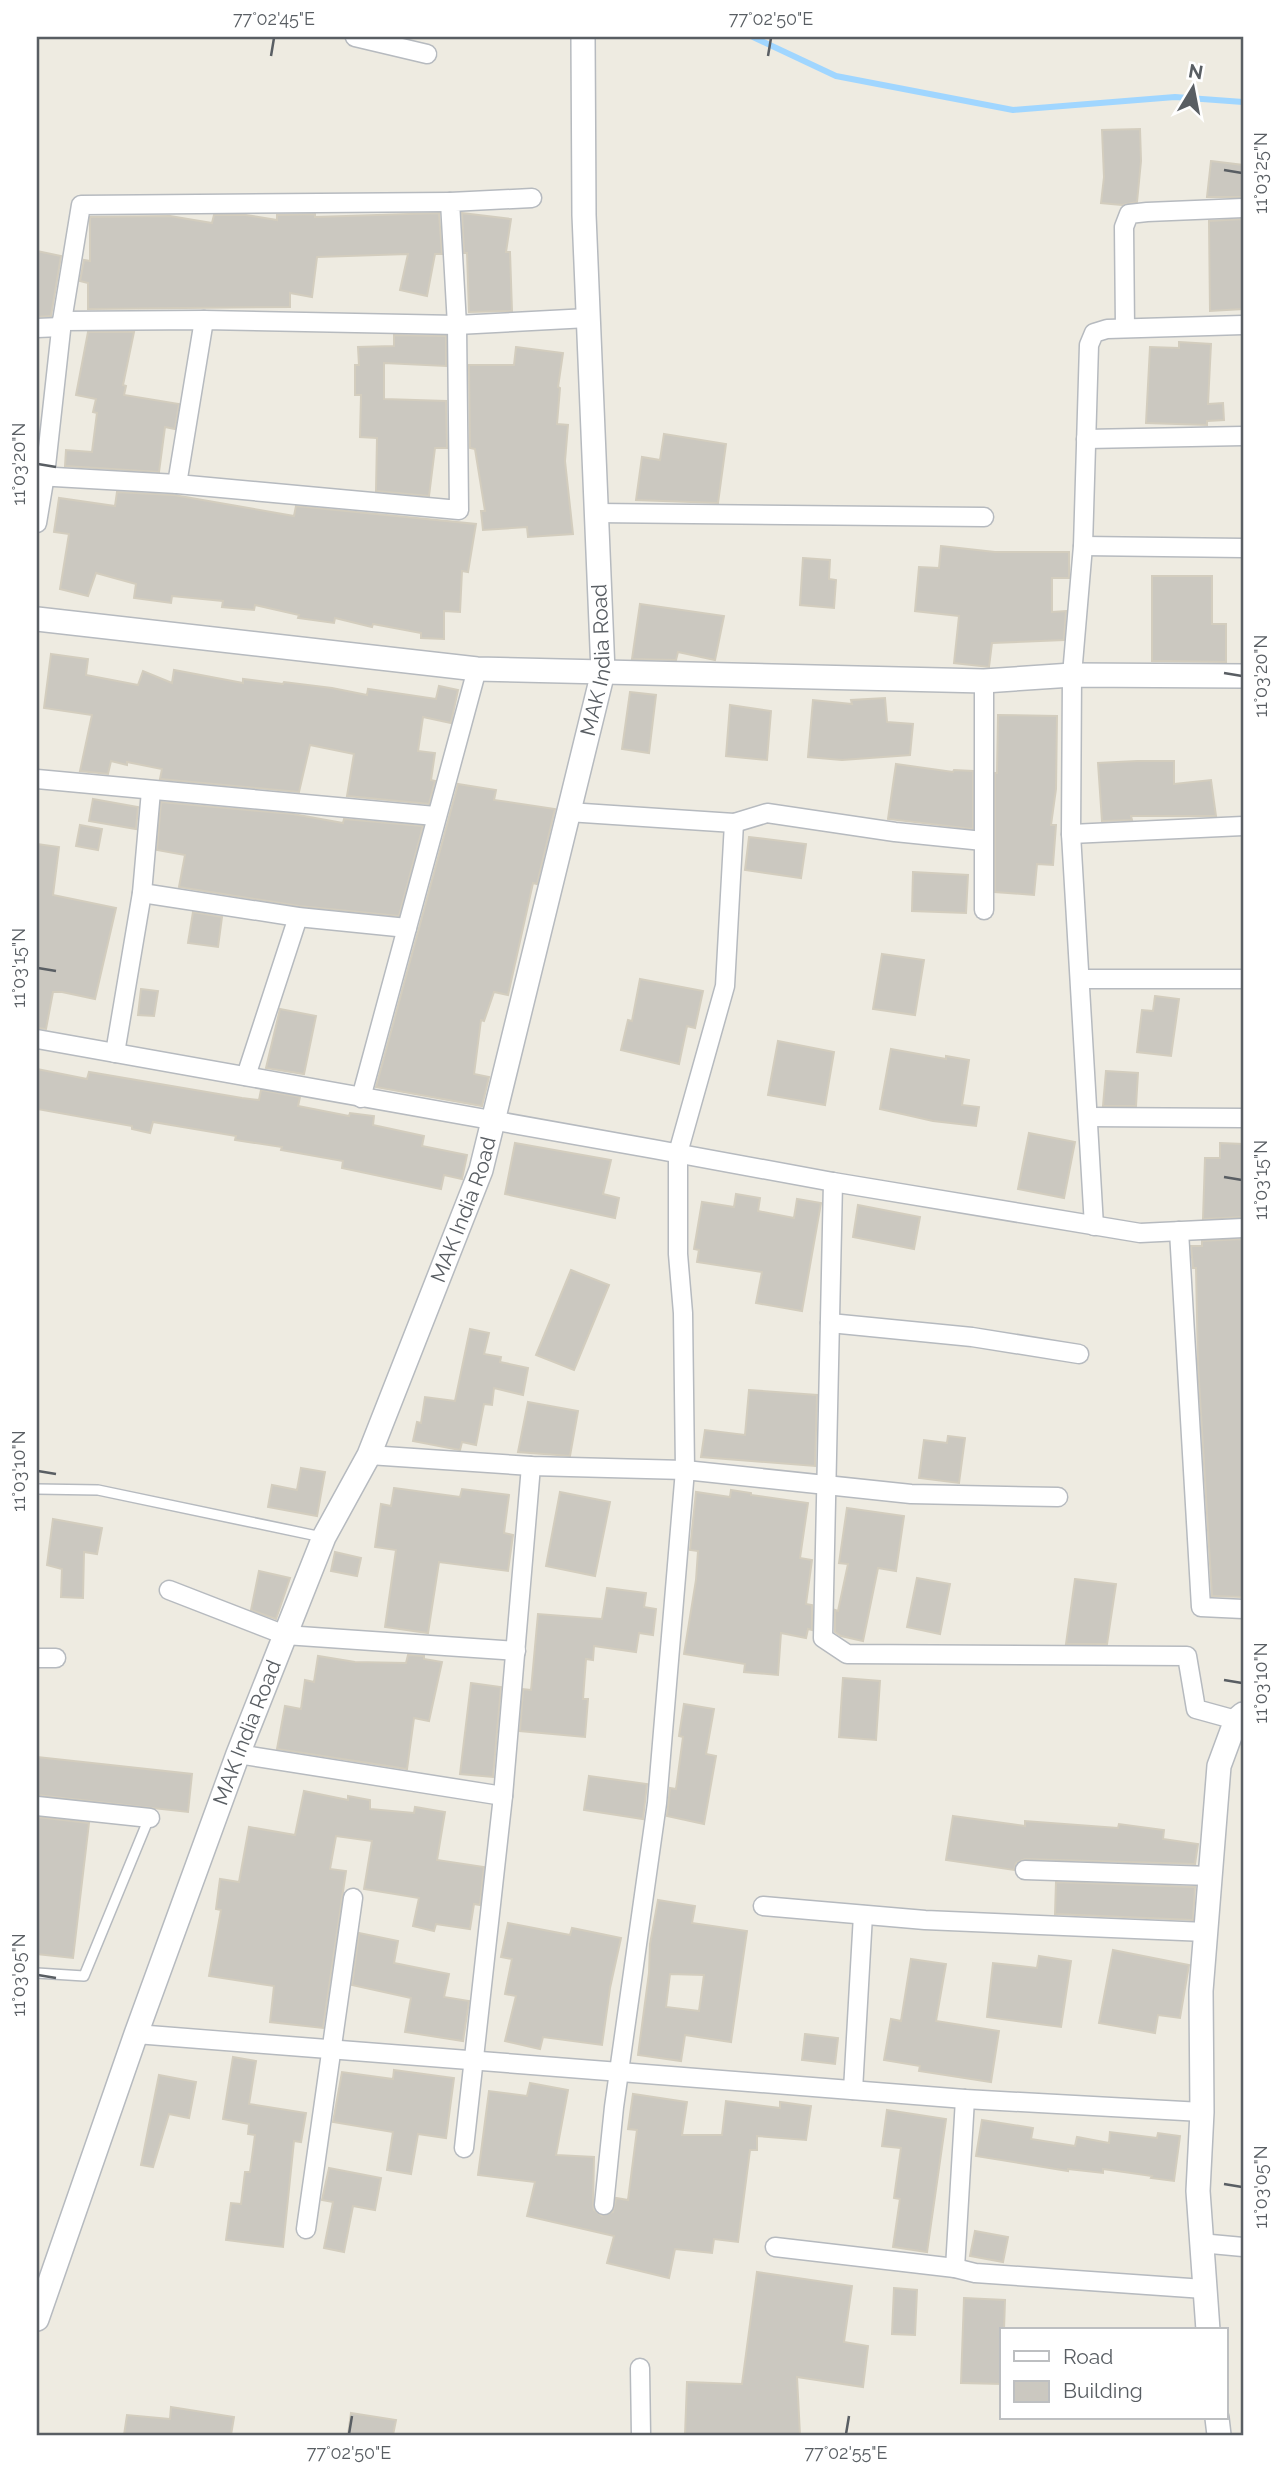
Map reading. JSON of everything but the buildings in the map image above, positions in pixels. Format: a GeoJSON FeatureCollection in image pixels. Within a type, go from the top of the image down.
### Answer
{"type":"FeatureCollection","features":[{"type":"Feature","properties":{"kind":"street"},"geometry":{"type":"LineString","coordinates":[[355,37],[427,54]]}},
{"type":"Feature","properties":{"kind":"street","name":"MAK India Road"},"geometry":{"type":"LineString","coordinates":[[37,2319],[136,2034],[238,1754],[324,1537],[369,1455],[481,1170],[603,672],[584,215],[583,37]]}},
{"type":"Feature","properties":{"kind":"street"},"geometry":{"type":"LineString","coordinates":[[37,523],[41,475],[81,205],[450,202],[532,198]]}},
{"type":"Feature","properties":{"kind":"street"},"geometry":{"type":"LineString","coordinates":[[41,475],[177,484],[459,510],[457,325],[450,202]]}},
{"type":"Feature","properties":{"kind":"street"},"geometry":{"type":"LineString","coordinates":[[1125,328],[1124,228],[1129,214],[1243,208]]}},
{"type":"Feature","properties":{"kind":"street"},"geometry":{"type":"LineString","coordinates":[[37,328],[62,324],[204,320],[457,325],[588,318]]}},
{"type":"Feature","properties":{"kind":"street"},"geometry":{"type":"LineString","coordinates":[[177,484],[204,320]]}},
{"type":"Feature","properties":{"kind":"street"},"geometry":{"type":"LineString","coordinates":[[1094,1226],[1071,834],[1072,675],[1083,546],[1089,345],[1094,333],[1107,329],[1243,325]]}},
{"type":"Feature","properties":{"kind":"street"},"geometry":{"type":"LineString","coordinates":[[1086,439],[1243,436]]}},
{"type":"Feature","properties":{"kind":"street"},"geometry":{"type":"LineString","coordinates":[[596,513],[984,517]]}},
{"type":"Feature","properties":{"kind":"street"},"geometry":{"type":"LineString","coordinates":[[1083,546],[1243,548]]}},
{"type":"Feature","properties":{"kind":"street"},"geometry":{"type":"LineString","coordinates":[[37,619],[477,669],[984,681],[1072,675],[1243,676]]}},
{"type":"Feature","properties":{"kind":"street"},"geometry":{"type":"LineString","coordinates":[[361,1098],[477,669]]}},
{"type":"Feature","properties":{"kind":"street"},"geometry":{"type":"LineString","coordinates":[[984,681],[984,910]]}},
{"type":"Feature","properties":{"kind":"street"},"geometry":{"type":"LineString","coordinates":[[37,779],[435,817]]}},
{"type":"Feature","properties":{"kind":"street"},"geometry":{"type":"LineString","coordinates":[[115,1053],[142,893],[151,791]]}},
{"type":"Feature","properties":{"kind":"street"},"geometry":{"type":"LineString","coordinates":[[568,812],[734,823],[767,813],[895,832],[983,841]]}},
{"type":"Feature","properties":{"kind":"street"},"geometry":{"type":"LineString","coordinates":[[604,2205],[619,2073],[657,1802],[685,1470],[683,1313],[678,1254],[678,1153],[725,986],[734,823]]}},
{"type":"Feature","properties":{"kind":"street"},"geometry":{"type":"LineString","coordinates":[[1071,834],[1243,826]]}},
{"type":"Feature","properties":{"kind":"street"},"geometry":{"type":"LineString","coordinates":[[142,893],[298,917],[407,928]]}},
{"type":"Feature","properties":{"kind":"street"},"geometry":{"type":"LineString","coordinates":[[246,1076],[298,917]]}},
{"type":"Feature","properties":{"kind":"street"},"geometry":{"type":"LineString","coordinates":[[1080,979],[1243,979]]}},
{"type":"Feature","properties":{"kind":"street"},"geometry":{"type":"LineString","coordinates":[[37,1039],[833,1182],[1094,1226],[1140,1233],[1243,1228]]}},
{"type":"Feature","properties":{"kind":"street"},"geometry":{"type":"LineString","coordinates":[[1088,1117],[1243,1118]]}},
{"type":"Feature","properties":{"kind":"street"},"geometry":{"type":"LineString","coordinates":[[833,1182],[823,1638],[847,1654],[1187,1656],[1196,1709],[1240,1717],[1219,1766],[1201,1990],[1202,2112],[1198,2191],[1208,2328]]}},
{"type":"Feature","properties":{"kind":"street"},"geometry":{"type":"LineString","coordinates":[[1179,1231],[1201,1607],[1243,1609]]}},
{"type":"Feature","properties":{"kind":"street"},"geometry":{"type":"LineString","coordinates":[[830,1323],[972,1337],[1079,1354]]}},
{"type":"Feature","properties":{"kind":"street"},"geometry":{"type":"LineString","coordinates":[[369,1455],[531,1466],[685,1470],[911,1494],[1058,1497]]}},
{"type":"Feature","properties":{"kind":"street"},"geometry":{"type":"LineString","coordinates":[[464,2148],[503,1796],[531,1466]]}},
{"type":"Feature","properties":{"kind":"street"},"geometry":{"type":"LineString","coordinates":[[169,1590],[285,1635],[516,1651]]}},
{"type":"Feature","properties":{"kind":"street"},"geometry":{"type":"LineString","coordinates":[[37,1658],[56,1658]]}},
{"type":"Feature","properties":{"kind":"street"},"geometry":{"type":"LineString","coordinates":[[238,1754],[503,1796]]}},
{"type":"Feature","properties":{"kind":"street"},"geometry":{"type":"LineString","coordinates":[[37,1806],[150,1818]]}},
{"type":"Feature","properties":{"kind":"street"},"geometry":{"type":"LineString","coordinates":[[1025,1870],[1210,1876]]}},
{"type":"Feature","properties":{"kind":"street"},"geometry":{"type":"LineString","coordinates":[[306,2229],[353,1898]]}},
{"type":"Feature","properties":{"kind":"street"},"geometry":{"type":"LineString","coordinates":[[763,1906],[925,1920],[1206,1932]]}},
{"type":"Feature","properties":{"kind":"street"},"geometry":{"type":"LineString","coordinates":[[853,2090],[863,1915]]}},
{"type":"Feature","properties":{"kind":"street"},"geometry":{"type":"LineString","coordinates":[[136,2034],[965,2099],[1202,2112]]}},
{"type":"Feature","properties":{"kind":"street"},"geometry":{"type":"LineString","coordinates":[[954,2267],[965,2099]]}},
{"type":"Feature","properties":{"kind":"street"},"geometry":{"type":"LineString","coordinates":[[1200,2243],[1243,2247]]}},
{"type":"Feature","properties":{"kind":"street"},"geometry":{"type":"LineString","coordinates":[[775,2247],[954,2267],[975,2273],[1204,2289]]}},
{"type":"Feature","properties":{"kind":"street"},"geometry":{"type":"LineString","coordinates":[[640,2368],[641,2435]]}},
{"type":"Feature","properties":{"kind":"lane"},"geometry":{"type":"LineString","coordinates":[[37,1489],[98,1490],[324,1537]]}},
{"type":"Feature","properties":{"kind":"lane"},"geometry":{"type":"LineString","coordinates":[[37,1973],[84,1976],[150,1818]]}},
{"type":"Feature","properties":{"kind":"waterway"},"geometry":{"type":"LineString","coordinates":[[753,37],[836,76],[1013,110],[1175,97],[1243,102]]}}]}
